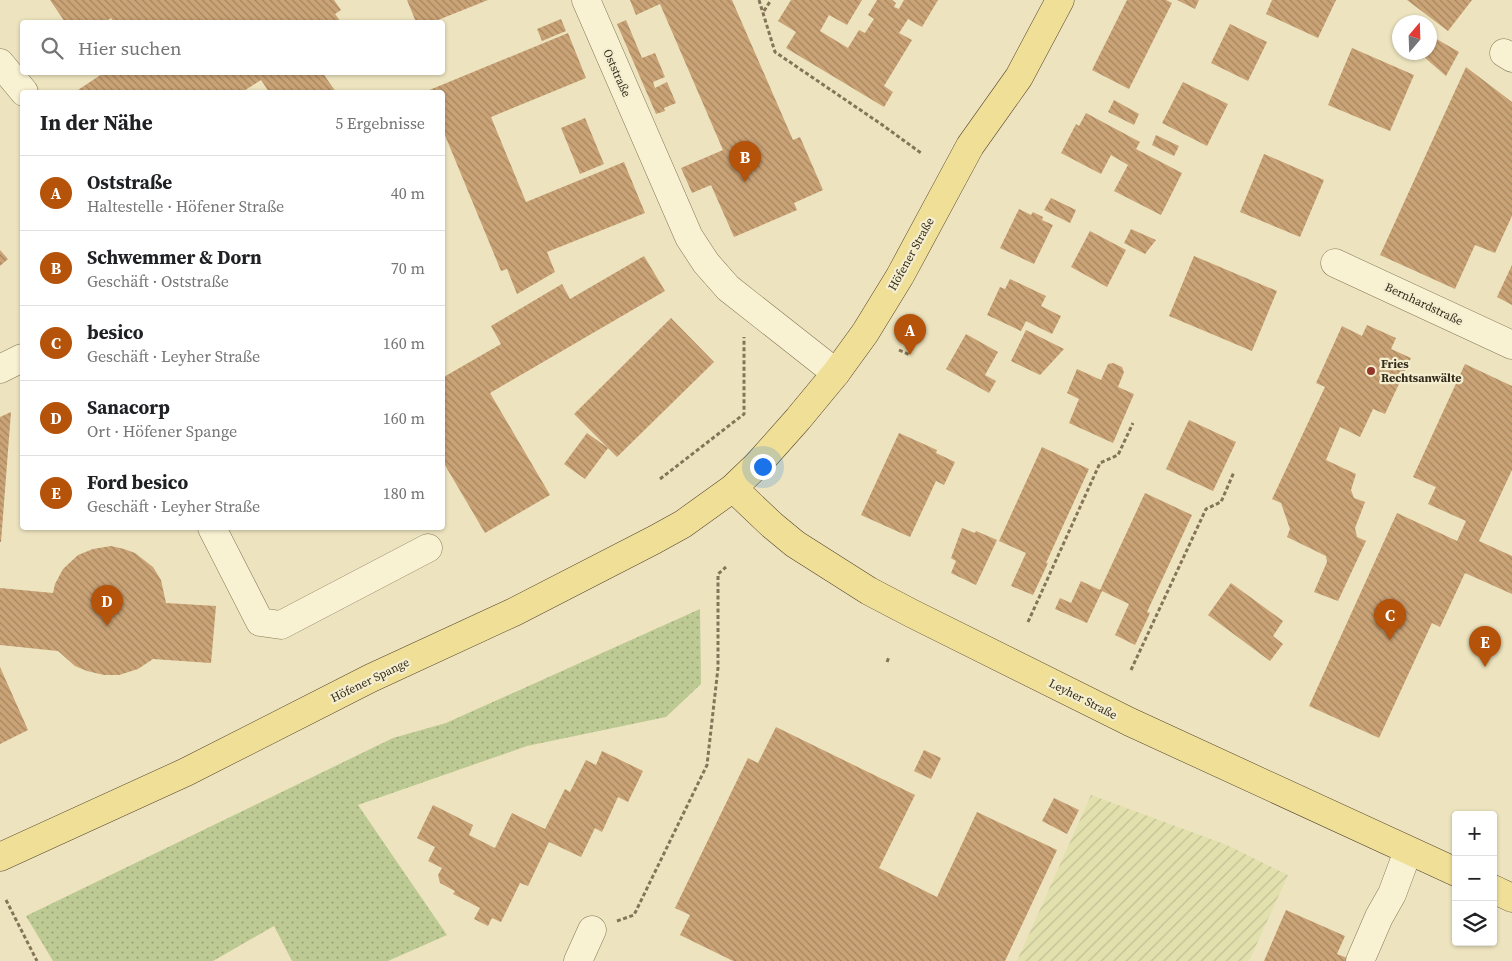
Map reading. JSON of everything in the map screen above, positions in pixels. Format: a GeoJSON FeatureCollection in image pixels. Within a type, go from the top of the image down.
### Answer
{"type":"FeatureCollection","features":[{"type":"Feature","properties":{"kind":"main road","name":"Höfener Straße"},"geometry":{"type":"LineString","coordinates":[[733,488],[758,464],[798,419],[836,373],[865,333],[883,305],[970,146],[1019,78],[1060,0]]}},
{"type":"Feature","properties":{"kind":"main road","name":"Leyher Straße"},"geometry":{"type":"LineString","coordinates":[[733,488],[795,544],[878,595],[1130,722],[1452,870]]}},
{"type":"Feature","properties":{"kind":"main road","name":"Höfener Spange"},"geometry":{"type":"LineString","coordinates":[[0,857],[186,772],[371,678],[514,612],[683,524],[733,488]]}},
{"type":"Feature","properties":{"kind":"main road"},"geometry":{"type":"LineString","coordinates":[[1497,891],[1512,898]]}},
{"type":"Feature","properties":{"kind":"street","name":"Oststraße"},"geometry":{"type":"LineString","coordinates":[[586,0],[689,237],[706,263],[728,288],[744,302],[836,373]]}},
{"type":"Feature","properties":{"kind":"street"},"geometry":{"type":"LineString","coordinates":[[0,64],[22,90]]}},
{"type":"Feature","properties":{"kind":"street","name":"Bernhardstraße"},"geometry":{"type":"LineString","coordinates":[[1335,263],[1512,345]]}},
{"type":"Feature","properties":{"kind":"street"},"geometry":{"type":"LineString","coordinates":[[0,369],[20,359]]}},
{"type":"Feature","properties":{"kind":"street"},"geometry":{"type":"LineString","coordinates":[[213,530],[260,622],[281,625],[428,548]]}},
{"type":"Feature","properties":{"kind":"street"},"geometry":{"type":"LineString","coordinates":[[1360,961],[1379,917],[1392,894],[1408,851]]}},
{"type":"Feature","properties":{"kind":"street"},"geometry":{"type":"LineString","coordinates":[[578,961],[592,930]]}},
{"type":"Feature","properties":{"kind":"path"},"geometry":{"type":"LineString","coordinates":[[759,0],[775,52],[921,153]]}},
{"type":"Feature","properties":{"kind":"path"},"geometry":{"type":"LineString","coordinates":[[764,12],[770,0]]}},
{"type":"Feature","properties":{"kind":"path"},"geometry":{"type":"LineString","coordinates":[[660,479],[744,414],[744,302]]}},
{"type":"Feature","properties":{"kind":"path"},"geometry":{"type":"LineString","coordinates":[[899,350],[910,355]]}},
{"type":"Feature","properties":{"kind":"path"},"geometry":{"type":"LineString","coordinates":[[1028,622],[1100,463],[1118,455],[1133,423]]}},
{"type":"Feature","properties":{"kind":"path"},"geometry":{"type":"LineString","coordinates":[[1131,670],[1206,510],[1221,502],[1234,472]]}},
{"type":"Feature","properties":{"kind":"path"},"geometry":{"type":"LineString","coordinates":[[592,930],[634,915],[707,766],[718,668],[718,574],[726,567]]}},
{"type":"Feature","properties":{"kind":"path"},"geometry":{"type":"LineString","coordinates":[[6,900],[37,961]]}},
{"type":"Feature","properties":{"kind":"shaded area"},"geometry":{"type":"Polygon","coordinates":[[[1091,795],[1227,845],[1288,875],[1249,961],[1017,961],[1091,795]]]}},
{"type":"Feature","properties":{"kind":"green space"},"geometry":{"type":"Polygon","coordinates":[[[700,609],[701,684],[666,717],[527,746],[358,805],[447,935],[388,961],[292,961],[274,926],[213,961],[53,961],[26,916],[393,738],[446,723],[700,609]]]}},
{"type":"Feature","properties":{"kind":"building"},"geometry":{"type":"Polygon","coordinates":[[[50,0],[334,0],[341,10],[335,14],[340,20],[112,20],[111,18],[108,20],[64,20],[50,0]]]}},
{"type":"Feature","properties":{"kind":"building"},"geometry":{"type":"Polygon","coordinates":[[[407,0],[488,0],[438,20],[415,20],[407,0]]]}},
{"type":"Feature","properties":{"kind":"building"},"geometry":{"type":"Polygon","coordinates":[[[630,0],[732,0],[793,140],[800,137],[823,190],[794,203],[797,210],[734,237],[711,185],[692,193],[681,168],[723,150],[660,4],[636,15],[630,0]]]}},
{"type":"Feature","properties":{"kind":"building"},"geometry":{"type":"Polygon","coordinates":[[[791,0],[862,0],[847,25],[829,15],[820,31],[848,48],[859,30],[865,33],[874,19],[868,15],[877,0],[892,0],[896,3],[894,7],[899,9],[904,0],[938,0],[922,27],[908,19],[899,33],[912,40],[884,86],[893,92],[884,107],[786,48],[796,32],[778,21],[791,0]]]}},
{"type":"Feature","properties":{"kind":"building"},"geometry":{"type":"Polygon","coordinates":[[[1127,0],[1166,0],[1172,3],[1129,89],[1092,70],[1127,0]]]}},
{"type":"Feature","properties":{"kind":"building"},"geometry":{"type":"Polygon","coordinates":[[[1177,0],[1199,0],[1195,9],[1177,0]]]}},
{"type":"Feature","properties":{"kind":"building"},"geometry":{"type":"Polygon","coordinates":[[[1272,0],[1336,0],[1318,38],[1266,14],[1272,0]]]}},
{"type":"Feature","properties":{"kind":"building"},"geometry":{"type":"Polygon","coordinates":[[[1407,0],[1472,0],[1448,31],[1437,23],[1437,15],[1427,15],[1407,0]]]}},
{"type":"Feature","properties":{"kind":"building"},"geometry":{"type":"Polygon","coordinates":[[[561,19],[566,31],[542,41],[537,29],[561,19]]]}},
{"type":"Feature","properties":{"kind":"building"},"geometry":{"type":"Polygon","coordinates":[[[626,20],[642,58],[655,53],[665,77],[653,82],[655,88],[667,82],[676,103],[664,108],[665,111],[656,114],[617,24],[626,20]]]}},
{"type":"Feature","properties":{"kind":"building"},"geometry":{"type":"Polygon","coordinates":[[[1230,24],[1267,42],[1248,81],[1211,63],[1230,24]]]}},
{"type":"Feature","properties":{"kind":"building"},"geometry":{"type":"Polygon","coordinates":[[[568,33],[586,78],[491,117],[526,202],[624,162],[645,213],[547,252],[555,272],[517,294],[507,269],[501,271],[445,135],[445,90],[429,90],[568,33]]]}},
{"type":"Feature","properties":{"kind":"building"},"geometry":{"type":"Polygon","coordinates":[[[1437,39],[1459,52],[1446,76],[1427,60],[1437,60],[1437,39]]]}},
{"type":"Feature","properties":{"kind":"building"},"geometry":{"type":"Polygon","coordinates":[[[1352,48],[1414,75],[1390,131],[1328,105],[1352,48]]]}},
{"type":"Feature","properties":{"kind":"building"},"geometry":{"type":"Polygon","coordinates":[[[1466,67],[1512,102],[1512,216],[1495,253],[1475,245],[1455,289],[1380,255],[1466,67]]]}},
{"type":"Feature","properties":{"kind":"building"},"geometry":{"type":"Polygon","coordinates":[[[100,75],[324,75],[335,90],[268,90],[261,80],[245,90],[78,90],[100,75]]]}},
{"type":"Feature","properties":{"kind":"building"},"geometry":{"type":"Polygon","coordinates":[[[1183,82],[1228,104],[1207,146],[1162,123],[1183,82]]]}},
{"type":"Feature","properties":{"kind":"building"},"geometry":{"type":"Polygon","coordinates":[[[1114,100],[1139,114],[1134,125],[1108,112],[1114,100]]]}},
{"type":"Feature","properties":{"kind":"building"},"geometry":{"type":"Polygon","coordinates":[[[1086,113],[1140,142],[1136,149],[1182,173],[1161,215],[1114,191],[1128,165],[1111,155],[1101,174],[1061,153],[1076,124],[1079,126],[1086,113]]]}},
{"type":"Feature","properties":{"kind":"building"},"geometry":{"type":"Polygon","coordinates":[[[585,118],[604,164],[580,174],[561,128],[585,118]]]}},
{"type":"Feature","properties":{"kind":"building"},"geometry":{"type":"Polygon","coordinates":[[[1156,135],[1179,146],[1174,156],[1152,145],[1156,135]]]}},
{"type":"Feature","properties":{"kind":"building"},"geometry":{"type":"Polygon","coordinates":[[[1264,154],[1324,180],[1300,237],[1240,212],[1264,154]]]}},
{"type":"Feature","properties":{"kind":"building"},"geometry":{"type":"Polygon","coordinates":[[[1051,198],[1076,210],[1070,223],[1044,210],[1051,198]]]}},
{"type":"Feature","properties":{"kind":"building"},"geometry":{"type":"Polygon","coordinates":[[[1019,209],[1031,215],[1033,212],[1043,217],[1042,220],[1053,225],[1034,264],[1000,248],[1019,209]]]}},
{"type":"Feature","properties":{"kind":"building"},"geometry":{"type":"Polygon","coordinates":[[[1131,229],[1156,240],[1145,254],[1124,243],[1131,229]]]}},
{"type":"Feature","properties":{"kind":"building"},"geometry":{"type":"Polygon","coordinates":[[[1090,231],[1126,250],[1107,287],[1071,267],[1090,231]]]}},
{"type":"Feature","properties":{"kind":"building"},"geometry":{"type":"Polygon","coordinates":[[[0,250],[8,259],[0,266],[0,250]]]}},
{"type":"Feature","properties":{"kind":"building"},"geometry":{"type":"Polygon","coordinates":[[[644,256],[665,291],[490,393],[550,495],[485,533],[445,465],[445,376],[501,344],[491,326],[562,284],[570,299],[644,256]]]}},
{"type":"Feature","properties":{"kind":"building"},"geometry":{"type":"Polygon","coordinates":[[[1194,256],[1277,291],[1252,351],[1169,316],[1194,256]]]}},
{"type":"Feature","properties":{"kind":"building"},"geometry":{"type":"Polygon","coordinates":[[[1512,265],[1512,305],[1497,297],[1512,265]]]}},
{"type":"Feature","properties":{"kind":"building"},"geometry":{"type":"Polygon","coordinates":[[[1010,279],[1046,296],[1041,306],[1061,316],[1052,334],[1026,321],[1021,331],[987,315],[1000,287],[1005,289],[1010,279]]]}},
{"type":"Feature","properties":{"kind":"building"},"geometry":{"type":"Polygon","coordinates":[[[671,318],[714,362],[617,457],[574,414],[671,318]]]}},
{"type":"Feature","properties":{"kind":"building"},"geometry":{"type":"Polygon","coordinates":[[[1367,325],[1396,338],[1391,349],[1411,358],[1385,414],[1373,409],[1360,437],[1340,427],[1326,460],[1356,474],[1351,490],[1354,498],[1365,502],[1355,528],[1357,537],[1366,541],[1338,601],[1314,592],[1327,562],[1326,556],[1287,537],[1290,529],[1281,503],[1272,499],[1325,387],[1316,383],[1342,326],[1362,336],[1367,325]]]}},
{"type":"Feature","properties":{"kind":"building"},"geometry":{"type":"Polygon","coordinates":[[[1026,330],[1064,349],[1040,375],[1011,361],[1026,330]]]}},
{"type":"Feature","properties":{"kind":"building"},"geometry":{"type":"Polygon","coordinates":[[[966,334],[998,352],[985,375],[996,381],[989,393],[946,369],[966,334]]]}},
{"type":"Feature","properties":{"kind":"building"},"geometry":{"type":"Polygon","coordinates":[[[1113,363],[1122,367],[1124,372],[1118,387],[1134,394],[1113,443],[1069,423],[1079,399],[1067,393],[1077,369],[1101,380],[1108,364],[1113,363]]]}},
{"type":"Feature","properties":{"kind":"building"},"geometry":{"type":"Polygon","coordinates":[[[1465,364],[1512,386],[1512,470],[1479,541],[1512,556],[1512,594],[1465,573],[1440,627],[1432,623],[1379,738],[1309,706],[1397,513],[1457,541],[1466,521],[1428,504],[1436,487],[1413,477],[1465,364]]]}},
{"type":"Feature","properties":{"kind":"building"},"geometry":{"type":"Polygon","coordinates":[[[11,412],[1,542],[0,542],[0,417],[11,412]]]}},
{"type":"Feature","properties":{"kind":"building"},"geometry":{"type":"Polygon","coordinates":[[[1189,420],[1236,442],[1213,491],[1166,469],[1189,420]]]}},
{"type":"Feature","properties":{"kind":"building"},"geometry":{"type":"Polygon","coordinates":[[[587,433],[608,448],[585,479],[564,464],[587,433]]]}},
{"type":"Feature","properties":{"kind":"building"},"geometry":{"type":"Polygon","coordinates":[[[899,433],[937,450],[936,453],[955,462],[944,485],[936,481],[910,537],[861,515],[899,433]]]}},
{"type":"Feature","properties":{"kind":"building"},"geometry":{"type":"Polygon","coordinates":[[[1042,447],[1089,469],[1033,595],[1011,586],[1026,553],[999,541],[1042,447]]]}},
{"type":"Feature","properties":{"kind":"building"},"geometry":{"type":"Polygon","coordinates":[[[1145,493],[1192,515],[1147,612],[1150,613],[1135,645],[1115,635],[1129,604],[1102,591],[1087,623],[1055,609],[1060,598],[1071,603],[1081,581],[1100,590],[1145,493]]]}},
{"type":"Feature","properties":{"kind":"building"},"geometry":{"type":"Polygon","coordinates":[[[962,528],[975,533],[976,531],[997,540],[976,585],[951,573],[956,561],[951,558],[962,528]]]}},
{"type":"Feature","properties":{"kind":"building"},"geometry":{"type":"Polygon","coordinates":[[[111,546],[135,553],[153,567],[161,580],[166,603],[216,606],[211,663],[153,659],[138,669],[119,675],[104,675],[75,666],[58,651],[0,645],[0,588],[53,593],[55,584],[63,569],[78,555],[93,549],[111,546]]]}},
{"type":"Feature","properties":{"kind":"building"},"geometry":{"type":"Polygon","coordinates":[[[1231,583],[1283,621],[1273,636],[1283,644],[1270,661],[1208,615],[1231,583]]]}},
{"type":"Feature","properties":{"kind":"building"},"geometry":{"type":"Polygon","coordinates":[[[0,667],[28,730],[0,744],[0,667]]]}},
{"type":"Feature","properties":{"kind":"building"},"geometry":{"type":"Polygon","coordinates":[[[776,727],[915,795],[879,868],[937,897],[977,812],[1057,850],[1005,961],[733,961],[680,935],[690,915],[675,908],[748,758],[758,763],[776,727]]]}},
{"type":"Feature","properties":{"kind":"building"},"geometry":{"type":"Polygon","coordinates":[[[924,750],[941,758],[931,779],[914,771],[924,750]]]}},
{"type":"Feature","properties":{"kind":"building"},"geometry":{"type":"Polygon","coordinates":[[[602,751],[643,771],[628,802],[618,797],[602,832],[595,828],[581,857],[549,842],[528,886],[520,883],[501,922],[492,918],[488,926],[474,919],[480,908],[453,894],[455,891],[440,883],[438,875],[442,868],[428,861],[435,847],[417,838],[433,805],[473,825],[469,835],[495,848],[512,813],[545,829],[565,789],[570,792],[586,760],[596,765],[602,751]]]}},
{"type":"Feature","properties":{"kind":"building"},"geometry":{"type":"Polygon","coordinates":[[[1054,798],[1079,810],[1067,834],[1042,821],[1054,798]]]}},
{"type":"Feature","properties":{"kind":"building"},"geometry":{"type":"Polygon","coordinates":[[[1286,910],[1345,936],[1337,954],[1350,959],[1349,961],[1264,961],[1286,910]]]}},
{"type":"Feature","properties":{"kind":"place","name":"Schwemmer & Dorn"},"geometry":{"type":"Point","coordinates":[745,182]}},
{"type":"Feature","properties":{"kind":"place","name":"Oststraße"},"geometry":{"type":"Point","coordinates":[910,355]}},
{"type":"Feature","properties":{"kind":"place","name":"Fries Rechtsanwälte"},"geometry":{"type":"Point","coordinates":[1371,371]}},
{"type":"Feature","properties":{"kind":"place","name":"Sanacorp"},"geometry":{"type":"Point","coordinates":[107,626]}},
{"type":"Feature","properties":{"kind":"place","name":"besico"},"geometry":{"type":"Point","coordinates":[1390,640]}},
{"type":"Feature","properties":{"kind":"place","name":"Ford besico"},"geometry":{"type":"Point","coordinates":[1485,667]}}]}
